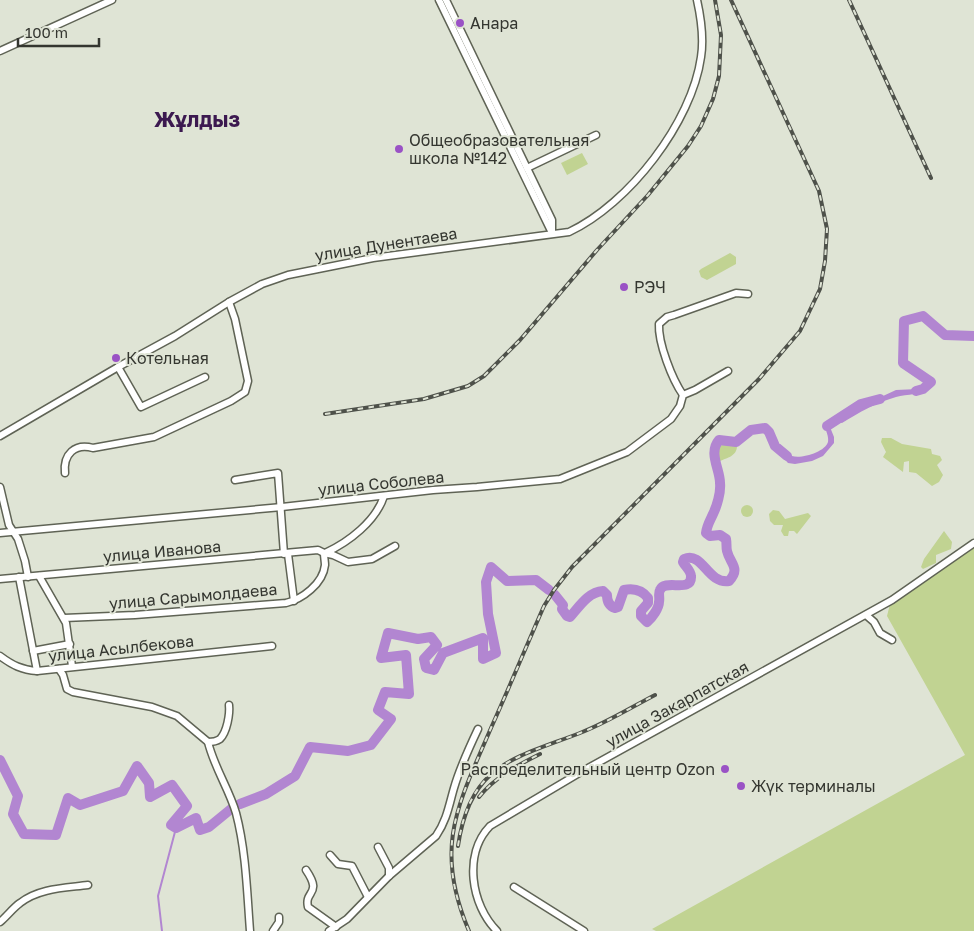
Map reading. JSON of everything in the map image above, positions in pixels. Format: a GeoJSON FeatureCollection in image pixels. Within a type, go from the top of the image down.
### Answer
{"type":"FeatureCollection","features":[{"type":"Feature","properties":{"kind":"street"},"geometry":{"type":"LineString","coordinates":[[0,51],[112,0]]}},
{"type":"Feature","properties":{"kind":"street"},"geometry":{"type":"LineString","coordinates":[[439,0],[552,233]]}},
{"type":"Feature","properties":{"kind":"street"},"geometry":{"type":"LineString","coordinates":[[446,0],[552,220],[552,233]]}},
{"type":"Feature","properties":{"kind":"street","name":"улица Дунентаева"},"geometry":{"type":"LineString","coordinates":[[0,436],[262,284],[288,275],[382,257],[569,232],[582,226],[612,203],[641,176],[671,134],[687,105],[701,59],[703,44],[700,15],[696,0]]}},
{"type":"Feature","properties":{"kind":"street"},"geometry":{"type":"LineString","coordinates":[[527,168],[596,135]]}},
{"type":"Feature","properties":{"kind":"street"},"geometry":{"type":"LineString","coordinates":[[728,371],[683,395],[676,383],[661,341],[660,324],[667,317],[736,293],[748,294]]}},
{"type":"Feature","properties":{"kind":"street"},"geometry":{"type":"LineString","coordinates":[[65,473],[64,465],[78,446],[93,448],[154,437],[232,401],[245,392],[248,381],[235,318],[229,302]]}},
{"type":"Feature","properties":{"kind":"street"},"geometry":{"type":"LineString","coordinates":[[118,367],[141,407],[205,377]]}},
{"type":"Feature","properties":{"kind":"street","name":"улица Соболева"},"geometry":{"type":"LineString","coordinates":[[0,533],[560,479],[627,452],[671,419],[680,406],[683,395]]}},
{"type":"Feature","properties":{"kind":"street"},"geometry":{"type":"LineString","coordinates":[[235,480],[278,473],[286,554],[294,600]]}},
{"type":"Feature","properties":{"kind":"street"},"geometry":{"type":"LineString","coordinates":[[0,487],[9,525],[18,540],[28,577]]}},
{"type":"Feature","properties":{"kind":"street"},"geometry":{"type":"LineString","coordinates":[[324,553],[347,541],[373,516],[381,506],[384,496]]}},
{"type":"Feature","properties":{"kind":"street","name":"улица Закарпатская"},"geometry":{"type":"LineString","coordinates":[[497,931],[487,919],[477,899],[474,876],[478,845],[481,837],[490,826],[581,772],[892,600],[974,543]]}},
{"type":"Feature","properties":{"kind":"street"},"geometry":{"type":"LineString","coordinates":[[324,553],[333,554],[348,562],[372,559],[395,546]]}},
{"type":"Feature","properties":{"kind":"street","name":"улица Иванова"},"geometry":{"type":"LineString","coordinates":[[0,579],[318,550],[324,553]]}},
{"type":"Feature","properties":{"kind":"street","name":"улица Сарымолдаева"},"geometry":{"type":"LineString","coordinates":[[64,618],[286,603],[306,593],[320,578],[325,566],[324,553]]}},
{"type":"Feature","properties":{"kind":"street"},"geometry":{"type":"LineString","coordinates":[[39,576],[64,618],[70,644],[72,666]]}},
{"type":"Feature","properties":{"kind":"street","name":"улица Асылбекова"},"geometry":{"type":"LineString","coordinates":[[19,577],[37,671],[272,646]]}},
{"type":"Feature","properties":{"kind":"street"},"geometry":{"type":"LineString","coordinates":[[866,615],[880,633],[892,640]]}},
{"type":"Feature","properties":{"kind":"street"},"geometry":{"type":"LineString","coordinates":[[33,651],[70,644]]}},
{"type":"Feature","properties":{"kind":"street"},"geometry":{"type":"LineString","coordinates":[[0,656],[14,666],[37,671]]}},
{"type":"Feature","properties":{"kind":"street"},"geometry":{"type":"LineString","coordinates":[[59,669],[67,689],[73,692],[152,707],[177,716],[208,742],[212,757],[236,813],[245,868],[250,931]]}},
{"type":"Feature","properties":{"kind":"street"},"geometry":{"type":"LineString","coordinates":[[208,742],[219,740],[222,736],[230,712],[229,705]]}},
{"type":"Feature","properties":{"kind":"street"},"geometry":{"type":"LineString","coordinates":[[329,931],[347,918],[389,876],[430,842],[442,828],[450,808],[464,758],[478,728]]}},
{"type":"Feature","properties":{"kind":"street"},"geometry":{"type":"LineString","coordinates":[[378,847],[389,868],[389,876]]}},
{"type":"Feature","properties":{"kind":"street"},"geometry":{"type":"LineString","coordinates":[[330,855],[338,864],[352,866],[368,897]]}},
{"type":"Feature","properties":{"kind":"street"},"geometry":{"type":"LineString","coordinates":[[306,870],[313,881],[314,887],[307,902],[308,907],[336,927]]}},
{"type":"Feature","properties":{"kind":"street"},"geometry":{"type":"LineString","coordinates":[[0,922],[29,897],[52,889],[88,885]]}},
{"type":"Feature","properties":{"kind":"street"},"geometry":{"type":"LineString","coordinates":[[514,887],[584,931]]}},
{"type":"Feature","properties":{"kind":"street"},"geometry":{"type":"LineString","coordinates":[[272,931],[279,922],[278,917]]}},
{"type":"Feature","properties":{"kind":"green space"},"geometry":{"type":"Polygon","coordinates":[[[582,153],[588,164],[567,175],[561,163],[582,153]]]}},
{"type":"Feature","properties":{"kind":"green space"},"geometry":{"type":"Polygon","coordinates":[[[730,253],[736,257],[736,264],[707,280],[701,277],[699,271],[701,269],[730,253]]]}},
{"type":"Feature","properties":{"kind":"green space"},"geometry":{"type":"Polygon","coordinates":[[[882,438],[891,438],[902,444],[931,449],[932,454],[940,456],[942,460],[937,465],[943,475],[939,482],[932,486],[916,473],[909,472],[909,461],[904,462],[903,472],[883,457],[886,452],[881,442],[882,438]]]}},
{"type":"Feature","properties":{"kind":"green space"},"geometry":{"type":"Polygon","coordinates":[[[725,444],[737,446],[737,449],[731,456],[720,461],[716,453],[720,446],[725,444]]]}},
{"type":"Feature","properties":{"kind":"green space"},"geometry":{"type":"Polygon","coordinates":[[[745,505],[749,505],[753,511],[749,517],[745,517],[741,513],[741,509],[745,505]]]}},
{"type":"Feature","properties":{"kind":"green space"},"geometry":{"type":"Polygon","coordinates":[[[773,510],[779,511],[785,519],[808,513],[811,516],[797,534],[794,531],[789,531],[788,536],[784,536],[781,531],[783,525],[774,525],[770,521],[769,514],[773,510]]]}},
{"type":"Feature","properties":{"kind":"green space"},"geometry":{"type":"Polygon","coordinates":[[[944,531],[952,542],[951,549],[936,555],[936,563],[923,569],[921,567],[924,559],[944,531]]]}},
{"type":"Feature","properties":{"kind":"green space"},"geometry":{"type":"Polygon","coordinates":[[[974,548],[974,931],[656,931],[652,929],[965,755],[887,616],[890,604],[974,548]]]}},
{"type":"Feature","properties":{"kind":"shaded area"},"geometry":{"type":"Polygon","coordinates":[[[924,383],[931,388],[923,392],[881,402],[842,423],[833,422],[830,427],[834,443],[823,456],[812,461],[795,464],[788,463],[775,449],[779,446],[788,454],[796,457],[818,452],[828,442],[824,426],[827,421],[847,415],[857,408],[896,390],[918,389],[924,383]]]}},
{"type":"Feature","properties":{"kind":"waterway"},"geometry":{"type":"LineString","coordinates":[[916,391],[923,389],[931,382],[903,363],[904,321],[923,316],[945,335],[974,336]]}},
{"type":"Feature","properties":{"kind":"waterway"},"geometry":{"type":"LineString","coordinates":[[827,426],[861,404],[880,399]]}},
{"type":"Feature","properties":{"kind":"waterway"},"geometry":{"type":"LineString","coordinates":[[555,595],[563,605],[562,609],[570,617],[584,601],[598,592],[603,591],[607,595],[610,605],[615,608],[618,607],[624,590],[638,590],[648,598],[648,603],[641,611],[641,616],[647,622],[658,607],[659,591],[663,587],[667,585],[683,585],[690,581],[691,574],[683,562],[684,559],[696,559],[715,578],[729,581],[734,573],[734,566],[728,555],[726,539],[720,535],[710,536],[706,533],[720,491],[720,478],[714,456],[716,445],[719,440],[736,442],[751,430],[765,428],[769,432],[775,446],[787,456]]}},
{"type":"Feature","properties":{"kind":"waterway"},"geometry":{"type":"LineString","coordinates":[[240,804],[266,794],[295,776],[310,747],[348,751],[371,745],[391,719],[378,710],[385,692],[409,694],[406,655],[381,658],[388,633],[418,639],[431,637],[437,645],[424,659],[426,668],[434,670],[443,653],[483,638],[483,659],[496,653],[488,614],[486,582],[491,567],[507,581],[536,580],[549,590]]}},
{"type":"Feature","properties":{"kind":"waterway"},"geometry":{"type":"LineString","coordinates":[[0,760],[18,796],[13,814],[24,834],[56,835],[68,798],[80,805],[123,791],[137,766],[149,783],[150,797],[172,785],[187,806],[171,825],[176,828],[196,818],[200,830],[209,827],[231,809]]}},
{"type":"Feature","properties":{"kind":"waterway"},"geometry":{"type":"LineString","coordinates":[[162,931],[158,896],[176,828]]}},
{"type":"Feature","properties":{"kind":"railway"},"geometry":{"type":"LineString","coordinates":[[325,414],[424,399],[468,386],[484,376],[520,340],[597,250],[648,195],[688,146],[701,126],[713,99],[719,76],[721,35],[715,0]]}},
{"type":"Feature","properties":{"kind":"railway"},"geometry":{"type":"LineString","coordinates":[[469,931],[458,901],[453,875],[451,850],[454,827],[469,780],[544,606],[572,567],[759,379],[800,331],[820,289],[825,261],[827,229],[819,191],[731,0]]}},
{"type":"Feature","properties":{"kind":"railway"},"geometry":{"type":"LineString","coordinates":[[849,0],[931,178]]}},
{"type":"Feature","properties":{"kind":"railway"},"geometry":{"type":"LineString","coordinates":[[458,846],[464,819],[473,797],[484,781],[498,768],[534,750],[599,725],[655,695]]}},
{"type":"Feature","properties":{"kind":"railway"},"geometry":{"type":"LineString","coordinates":[[479,797],[485,790],[515,767],[540,754]]}},
{"type":"Feature","properties":{"kind":"place","name":"Анара"},"geometry":{"type":"Point","coordinates":[460,23]}},
{"type":"Feature","properties":{"kind":"place","name":"Общеобразовательная школа №142"},"geometry":{"type":"Point","coordinates":[399,149]}},
{"type":"Feature","properties":{"kind":"place","name":"РЭЧ"},"geometry":{"type":"Point","coordinates":[624,287]}},
{"type":"Feature","properties":{"kind":"place","name":"Котельная"},"geometry":{"type":"Point","coordinates":[116,358]}},
{"type":"Feature","properties":{"kind":"place","name":"Распределительный центр Ozon"},"geometry":{"type":"Point","coordinates":[725,769]}},
{"type":"Feature","properties":{"kind":"place","name":"Жүк терминалы"},"geometry":{"type":"Point","coordinates":[741,786]}},
{"type":"Feature","properties":{"kind":"district","name":"Жұлдыз"},"geometry":{"type":"Point","coordinates":[197,119]}}]}
